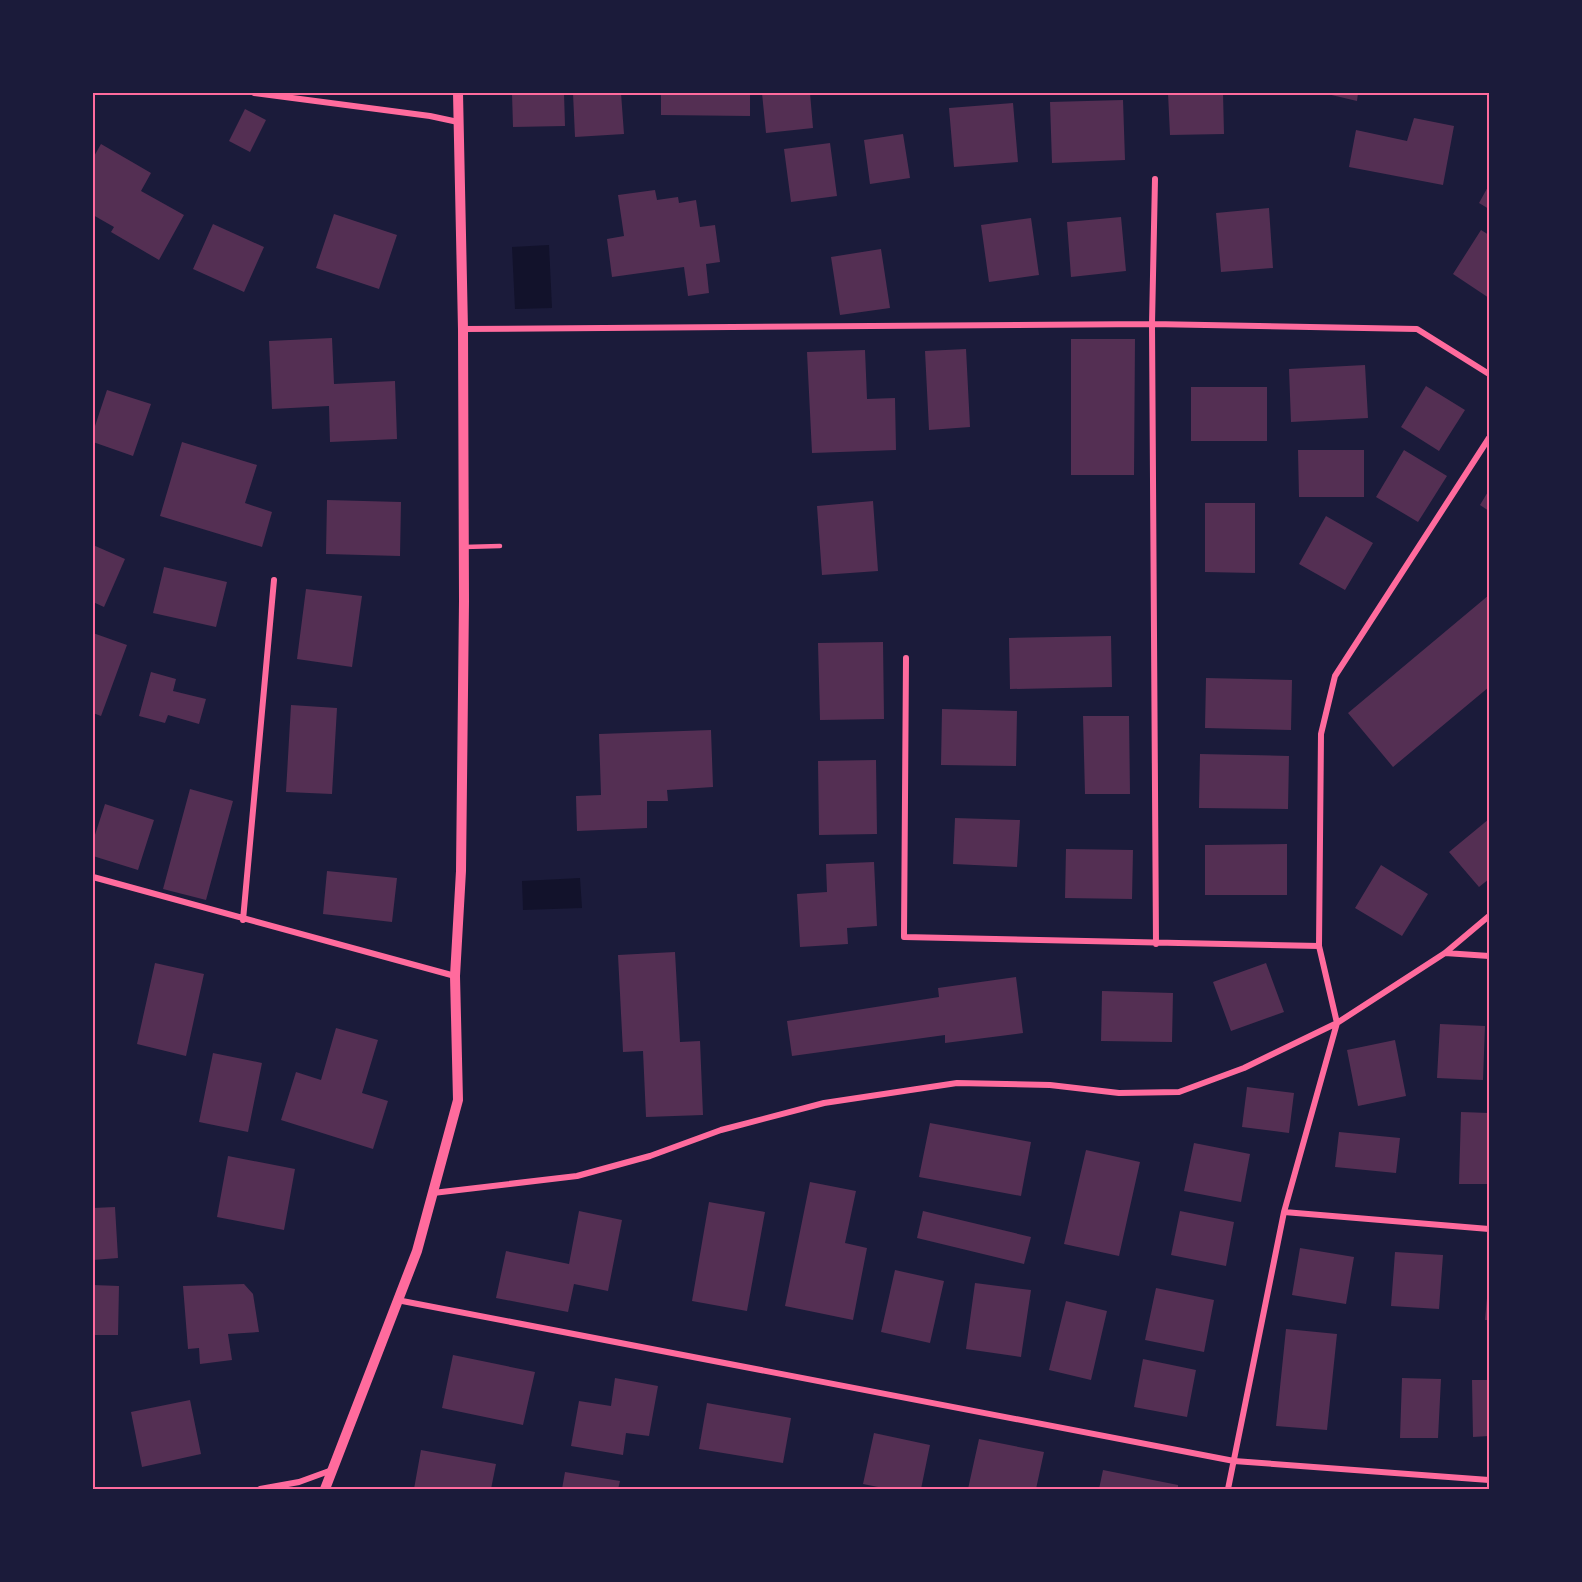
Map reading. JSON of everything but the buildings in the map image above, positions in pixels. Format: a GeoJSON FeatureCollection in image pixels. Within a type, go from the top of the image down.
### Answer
{"type":"FeatureCollection","features":[{"type":"Feature","properties":{"kind":"street"},"geometry":{"type":"LineString","coordinates":[[254,93],[430,116],[458,122]]}},
{"type":"Feature","properties":{"kind":"street"},"geometry":{"type":"LineString","coordinates":[[325,1489],[417,1251],[458,1100],[454,976],[461,871],[463,329],[458,93]]}},
{"type":"Feature","properties":{"kind":"street"},"geometry":{"type":"LineString","coordinates":[[1155,179],[1152,324],[1156,944]]}},
{"type":"Feature","properties":{"kind":"street"},"geometry":{"type":"LineString","coordinates":[[463,329],[1152,324],[1417,329],[1489,375]]}},
{"type":"Feature","properties":{"kind":"street"},"geometry":{"type":"LineString","coordinates":[[1228,1489],[1284,1212],[1337,1023],[1319,946],[1321,734],[1335,676],[1489,438]]}},
{"type":"Feature","properties":{"kind":"street"},"geometry":{"type":"LineString","coordinates":[[243,920],[274,580]]}},
{"type":"Feature","properties":{"kind":"street"},"geometry":{"type":"LineString","coordinates":[[906,658],[904,937],[1319,946]]}},
{"type":"Feature","properties":{"kind":"street"},"geometry":{"type":"LineString","coordinates":[[93,877],[454,976]]}},
{"type":"Feature","properties":{"kind":"street"},"geometry":{"type":"LineString","coordinates":[[432,1193],[577,1176],[650,1156],[721,1131],[824,1103],[957,1083],[1050,1085],[1119,1093],[1179,1092],[1244,1068],[1337,1023],[1445,953],[1489,916]]}},
{"type":"Feature","properties":{"kind":"street"},"geometry":{"type":"LineString","coordinates":[[1445,953],[1489,956]]}},
{"type":"Feature","properties":{"kind":"street"},"geometry":{"type":"LineString","coordinates":[[1284,1212],[1489,1229]]}},
{"type":"Feature","properties":{"kind":"street"},"geometry":{"type":"LineString","coordinates":[[397,1300],[1234,1461],[1489,1480]]}},
{"type":"Feature","properties":{"kind":"street"},"geometry":{"type":"LineString","coordinates":[[260,1489],[299,1482],[332,1470]]}},
{"type":"Feature","properties":{"kind":"lane"},"geometry":{"type":"LineString","coordinates":[[463,547],[500,546]]}},
{"type":"Feature","properties":{"kind":"shaded area"},"geometry":{"type":"Polygon","coordinates":[[[549,245],[552,308],[515,309],[512,247],[549,245]]]}},
{"type":"Feature","properties":{"kind":"shaded area"},"geometry":{"type":"Polygon","coordinates":[[[580,878],[582,908],[523,910],[522,881],[580,878]]]}}]}
